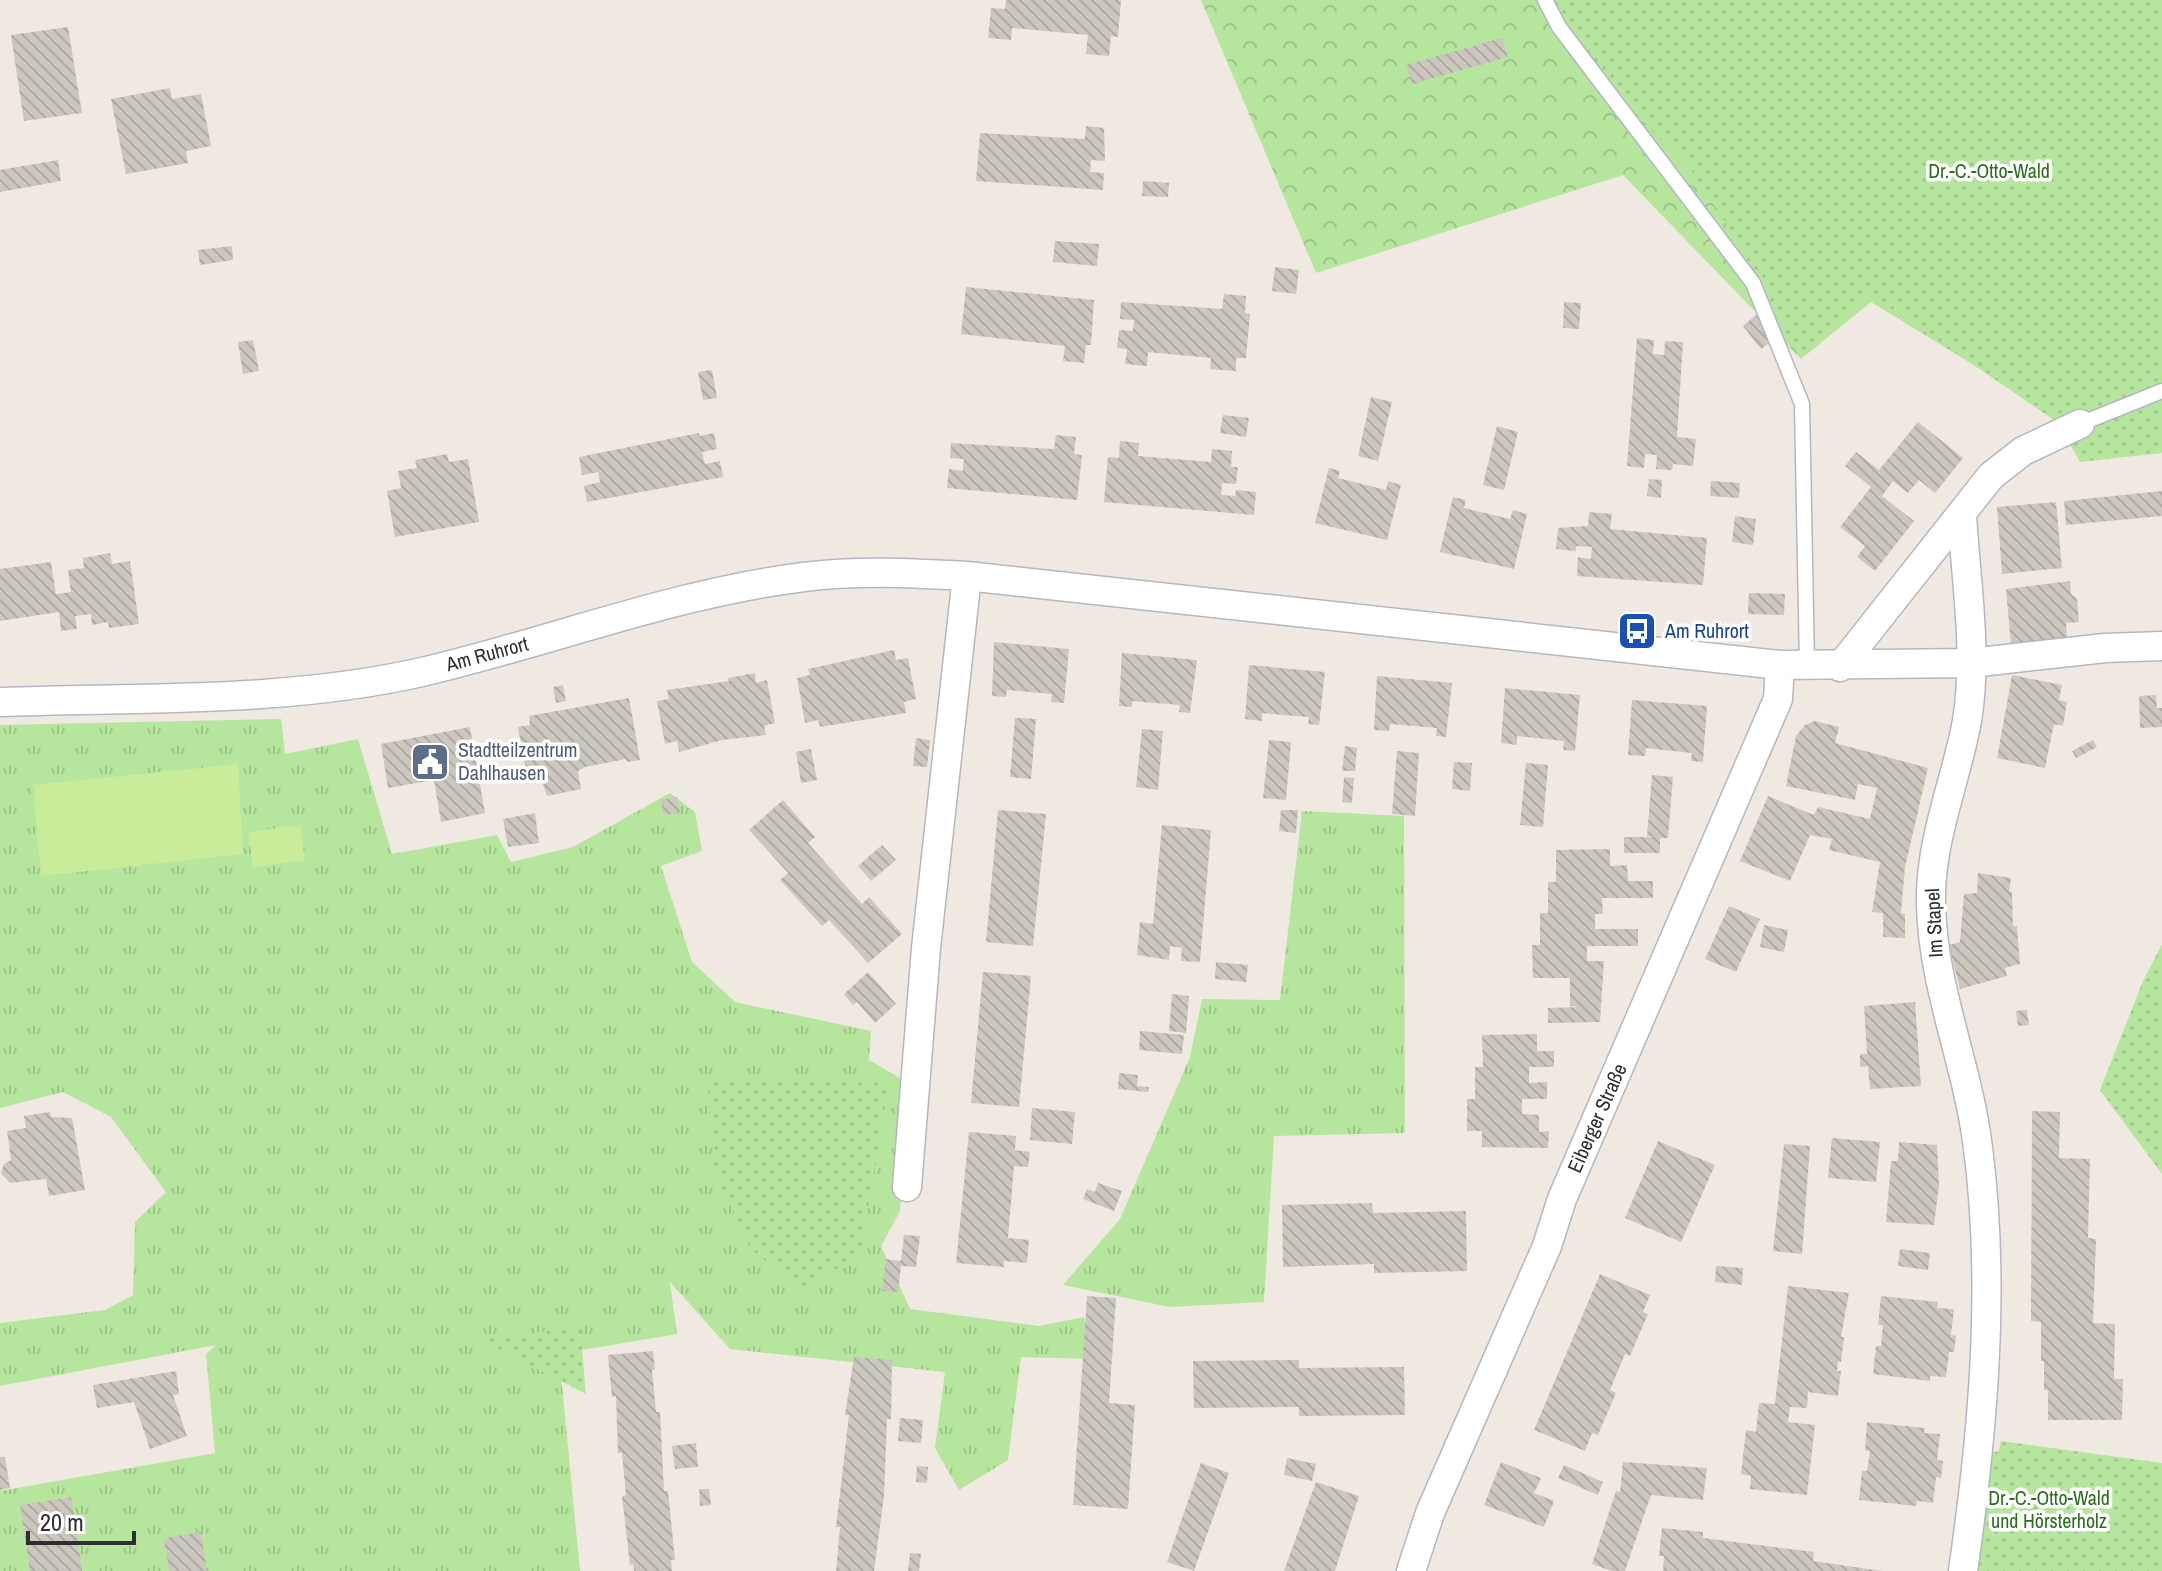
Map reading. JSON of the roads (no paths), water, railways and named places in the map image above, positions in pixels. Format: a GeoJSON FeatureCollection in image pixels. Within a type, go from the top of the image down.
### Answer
{"type":"FeatureCollection","features":[{"type":"Feature","properties":{"kind":"street"},"geometry":{"type":"LineString","coordinates":[[1840,667],[1991,476],[2008,461],[2052,434],[2080,424]]}},
{"type":"Feature","properties":{"kind":"street","name":"Im Stapel"},"geometry":{"type":"LineString","coordinates":[[1962,515],[1971,663],[1967,719],[1930,888],[1936,972],[1978,1145],[1986,1228],[1982,1395],[1963,1571]]}},
{"type":"Feature","properties":{"kind":"street","name":"Am Ruhrort"},"geometry":{"type":"LineString","coordinates":[[0,702],[301,691],[421,672],[703,595],[803,577],[865,572],[967,576],[1794,666],[1971,663],[2105,648],[2162,646]]}},
{"type":"Feature","properties":{"kind":"street"},"geometry":{"type":"LineString","coordinates":[[907,1187],[926,948],[967,576]]}},
{"type":"Feature","properties":{"kind":"street","name":"Eiberger Straße"},"geometry":{"type":"LineString","coordinates":[[1411,1571],[1430,1513],[1547,1246],[1562,1199],[1794,666]]}},
{"type":"Feature","properties":{"kind":"lane"},"geometry":{"type":"LineString","coordinates":[[1545,0],[1559,27],[1753,283],[1802,404],[1794,666]]}},
{"type":"Feature","properties":{"kind":"lane"},"geometry":{"type":"LineString","coordinates":[[2080,424],[2162,391]]}},
{"type":"Feature","properties":{"kind":"place","name":"Am Ruhrort"},"geometry":{"type":"Point","coordinates":[1637,631]}},
{"type":"Feature","properties":{"kind":"place","name":"Stadtteilzentrum Dahlhausen"},"geometry":{"type":"Point","coordinates":[430,762]}},
{"type":"Feature","properties":{"kind":"park label","name":"Dr.-C.-Otto-Wald"},"geometry":{"type":"Point","coordinates":[1989,171]}},
{"type":"Feature","properties":{"kind":"park label","name":"Dr.-C.-Otto-Wald und Hörsterholz"},"geometry":{"type":"Point","coordinates":[2049,1510]}}]}
